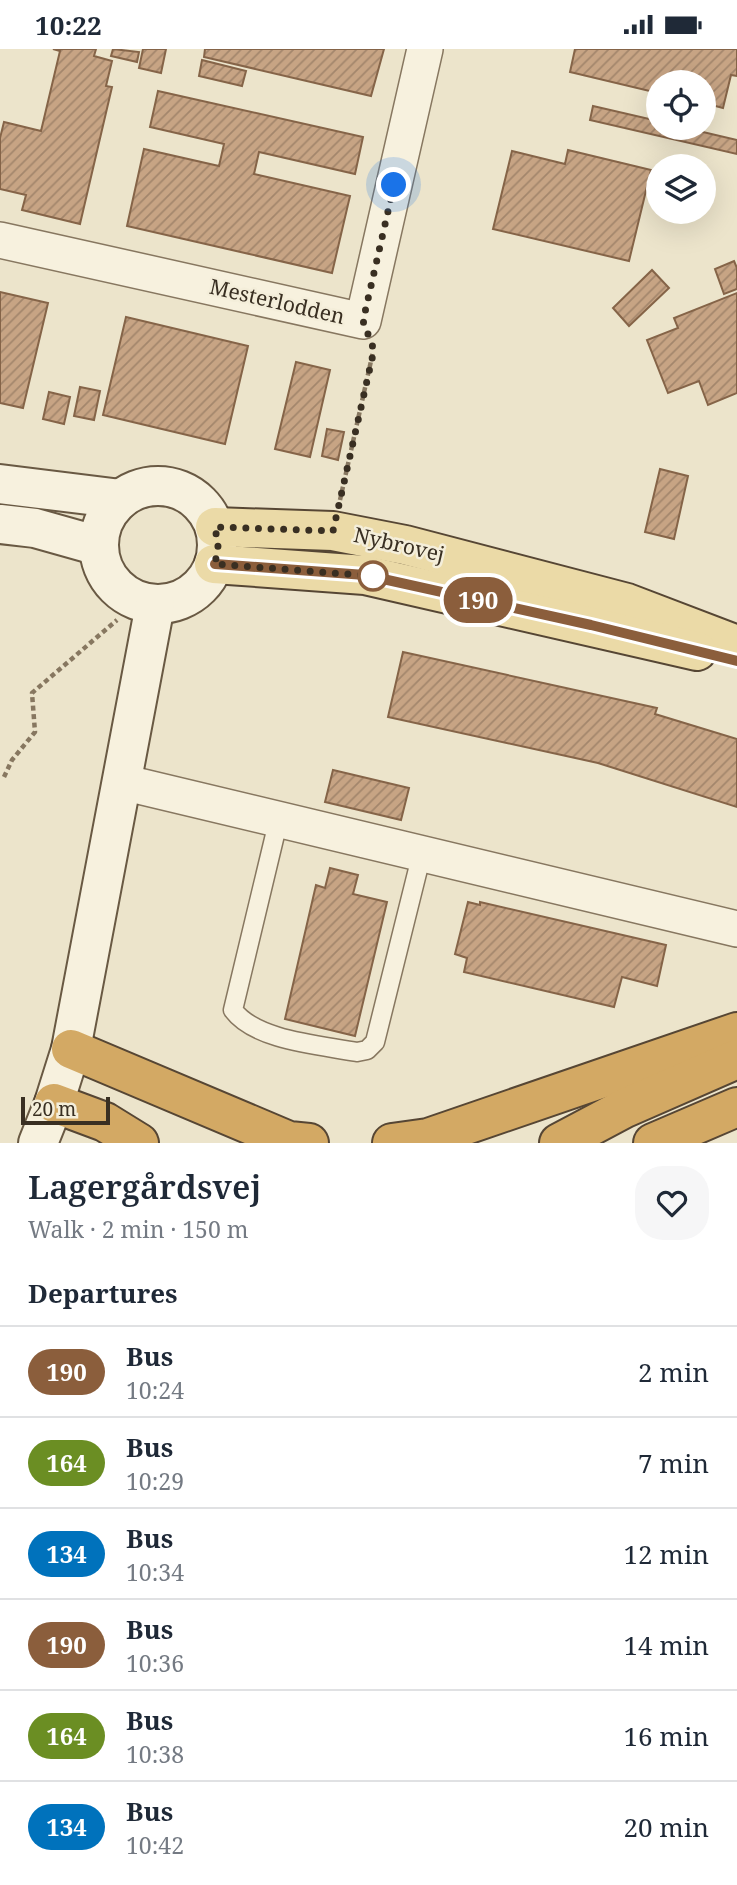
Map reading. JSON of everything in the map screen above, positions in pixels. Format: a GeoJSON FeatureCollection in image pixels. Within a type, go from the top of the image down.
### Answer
{"type":"FeatureCollection","features":[{"type":"Feature","properties":{"kind":"highway"},"geometry":{"type":"LineString","coordinates":[[392,1143],[428,1138],[737,1032]]}},
{"type":"Feature","properties":{"kind":"highway"},"geometry":{"type":"LineString","coordinates":[[71,1049],[289,1141],[309,1143]]}},
{"type":"Feature","properties":{"kind":"highway"},"geometry":{"type":"LineString","coordinates":[[559,1143],[625,1108],[737,1059]]}},
{"type":"Feature","properties":{"kind":"highway"},"geometry":{"type":"LineString","coordinates":[[54,1103],[106,1122],[139,1143]]}},
{"type":"Feature","properties":{"kind":"highway"},"geometry":{"type":"LineString","coordinates":[[653,1143],[737,1107]]}},
{"type":"Feature","properties":{"kind":"main road","name":"Nybrovej"},"geometry":{"type":"LineString","coordinates":[[215,527],[333,531],[405,545],[627,603],[737,645]]}},
{"type":"Feature","properties":{"kind":"main road","name":"Nybrovej"},"geometry":{"type":"LineString","coordinates":[[215,564],[365,575],[591,625],[737,661]]}},
{"type":"Feature","properties":{"kind":"street","name":"Mesterlodden"},"geometry":{"type":"LineString","coordinates":[[0,240],[363,321],[425,49]]}},
{"type":"Feature","properties":{"kind":"street"},"geometry":{"type":"LineString","coordinates":[[0,484],[121,499]]}},
{"type":"Feature","properties":{"kind":"street"},"geometry":{"type":"LineString","coordinates":[[157,486],[176,488],[193,497],[206,510],[215,527],[218,546],[215,564],[205,582],[191,595],[174,603],[147,603],[127,596],[106,574],[101,561],[101,528],[109,512],[121,499],[138,490],[157,486]]}},
{"type":"Feature","properties":{"kind":"street"},"geometry":{"type":"LineString","coordinates":[[0,524],[35,528],[99,546]]}},
{"type":"Feature","properties":{"kind":"street"},"geometry":{"type":"LineString","coordinates":[[38,1143],[71,1049],[122,782],[147,603]]}},
{"type":"Feature","properties":{"kind":"street"},"geometry":{"type":"LineString","coordinates":[[122,782],[737,929]]}},
{"type":"Feature","properties":{"kind":"lane"},"geometry":{"type":"LineString","coordinates":[[279,818],[233,1010],[242,1021],[278,1037],[357,1052],[367,1050],[375,1042],[422,853]]}},
{"type":"Feature","properties":{"kind":"path"},"geometry":{"type":"LineString","coordinates":[[333,531],[374,350],[363,321]]}},
{"type":"Feature","properties":{"kind":"path"},"geometry":{"type":"LineString","coordinates":[[4,777],[12,760],[35,732],[32,693],[90,641],[147,603]]}},
{"type":"Feature","properties":{"kind":"building"},"geometry":{"type":"Polygon","coordinates":[[[53,49],[96,49],[94,56],[112,61],[106,86],[112,87],[80,224],[22,210],[26,195],[0,189],[0,138],[4,122],[41,131],[60,51],[53,49]]]}},
{"type":"Feature","properties":{"kind":"building"},"geometry":{"type":"Polygon","coordinates":[[[113,49],[139,52],[137,62],[111,56],[113,49]]]}},
{"type":"Feature","properties":{"kind":"building"},"geometry":{"type":"Polygon","coordinates":[[[143,49],[166,49],[161,73],[139,68],[143,49]]]}},
{"type":"Feature","properties":{"kind":"building"},"geometry":{"type":"Polygon","coordinates":[[[205,49],[384,49],[371,96],[204,57],[205,49]]]}},
{"type":"Feature","properties":{"kind":"building"},"geometry":{"type":"Polygon","coordinates":[[[575,49],[737,49],[737,76],[731,75],[723,108],[716,106],[716,70],[646,70],[646,90],[570,72],[575,49]]]}},
{"type":"Feature","properties":{"kind":"building"},"geometry":{"type":"Polygon","coordinates":[[[202,60],[246,71],[242,86],[199,76],[202,60]]]}},
{"type":"Feature","properties":{"kind":"building"},"geometry":{"type":"Polygon","coordinates":[[[158,91],[363,137],[355,174],[259,152],[254,174],[350,196],[332,273],[127,226],[144,149],[219,166],[224,144],[150,127],[158,91]]]}},
{"type":"Feature","properties":{"kind":"building"},"geometry":{"type":"Polygon","coordinates":[[[593,106],[646,118],[646,133],[590,120],[593,106]]]}},
{"type":"Feature","properties":{"kind":"building"},"geometry":{"type":"Polygon","coordinates":[[[716,135],[737,140],[737,154],[676,140],[716,140],[716,135]]]}},
{"type":"Feature","properties":{"kind":"building"},"geometry":{"type":"Polygon","coordinates":[[[568,150],[646,169],[646,191],[629,261],[493,229],[512,151],[565,164],[568,150]]]}},
{"type":"Feature","properties":{"kind":"building"},"geometry":{"type":"Polygon","coordinates":[[[734,261],[737,268],[737,289],[724,294],[715,269],[734,261]]]}},
{"type":"Feature","properties":{"kind":"building"},"geometry":{"type":"Polygon","coordinates":[[[652,270],[669,288],[629,326],[613,308],[652,270]]]}},
{"type":"Feature","properties":{"kind":"building"},"geometry":{"type":"Polygon","coordinates":[[[0,292],[48,303],[23,408],[0,403],[0,292]]]}},
{"type":"Feature","properties":{"kind":"building"},"geometry":{"type":"Polygon","coordinates":[[[737,293],[737,393],[708,405],[699,381],[668,393],[647,340],[678,328],[674,318],[737,293]]]}},
{"type":"Feature","properties":{"kind":"building"},"geometry":{"type":"Polygon","coordinates":[[[126,317],[248,346],[225,444],[103,415],[126,317]]]}},
{"type":"Feature","properties":{"kind":"building"},"geometry":{"type":"Polygon","coordinates":[[[296,362],[330,370],[310,457],[275,449],[296,362]]]}},
{"type":"Feature","properties":{"kind":"building"},"geometry":{"type":"Polygon","coordinates":[[[80,387],[100,391],[94,420],[74,416],[80,387]]]}},
{"type":"Feature","properties":{"kind":"building"},"geometry":{"type":"Polygon","coordinates":[[[49,392],[70,397],[64,424],[43,419],[49,392]]]}},
{"type":"Feature","properties":{"kind":"building"},"geometry":{"type":"Polygon","coordinates":[[[327,429],[344,432],[338,460],[322,456],[327,429]]]}},
{"type":"Feature","properties":{"kind":"building"},"geometry":{"type":"Polygon","coordinates":[[[660,469],[688,476],[674,539],[645,532],[660,469]]]}},
{"type":"Feature","properties":{"kind":"building"},"geometry":{"type":"Polygon","coordinates":[[[403,652],[657,708],[655,714],[737,739],[737,807],[598,763],[388,717],[403,652]]]}},
{"type":"Feature","properties":{"kind":"building"},"geometry":{"type":"Polygon","coordinates":[[[333,770],[409,788],[401,820],[325,802],[333,770]]]}},
{"type":"Feature","properties":{"kind":"building"},"geometry":{"type":"Polygon","coordinates":[[[330,868],[358,875],[353,894],[387,902],[355,1036],[285,1019],[316,885],[325,888],[330,868]]]}},
{"type":"Feature","properties":{"kind":"building"},"geometry":{"type":"Polygon","coordinates":[[[468,902],[480,905],[480,902],[666,945],[657,986],[622,977],[614,1007],[464,972],[467,958],[455,954],[468,902]]]}},
{"type":"Feature","properties":{"kind":"bus line","name":"190"},"geometry":{"type":"LineString","coordinates":[[215,564],[365,575],[591,625],[737,661]]}},
{"type":"Feature","properties":{"kind":"route"},"geometry":{"type":"LineString","coordinates":[[373,576],[215,564],[218,546],[215,527],[333,531],[374,350],[363,321],[394,185]]}}]}
